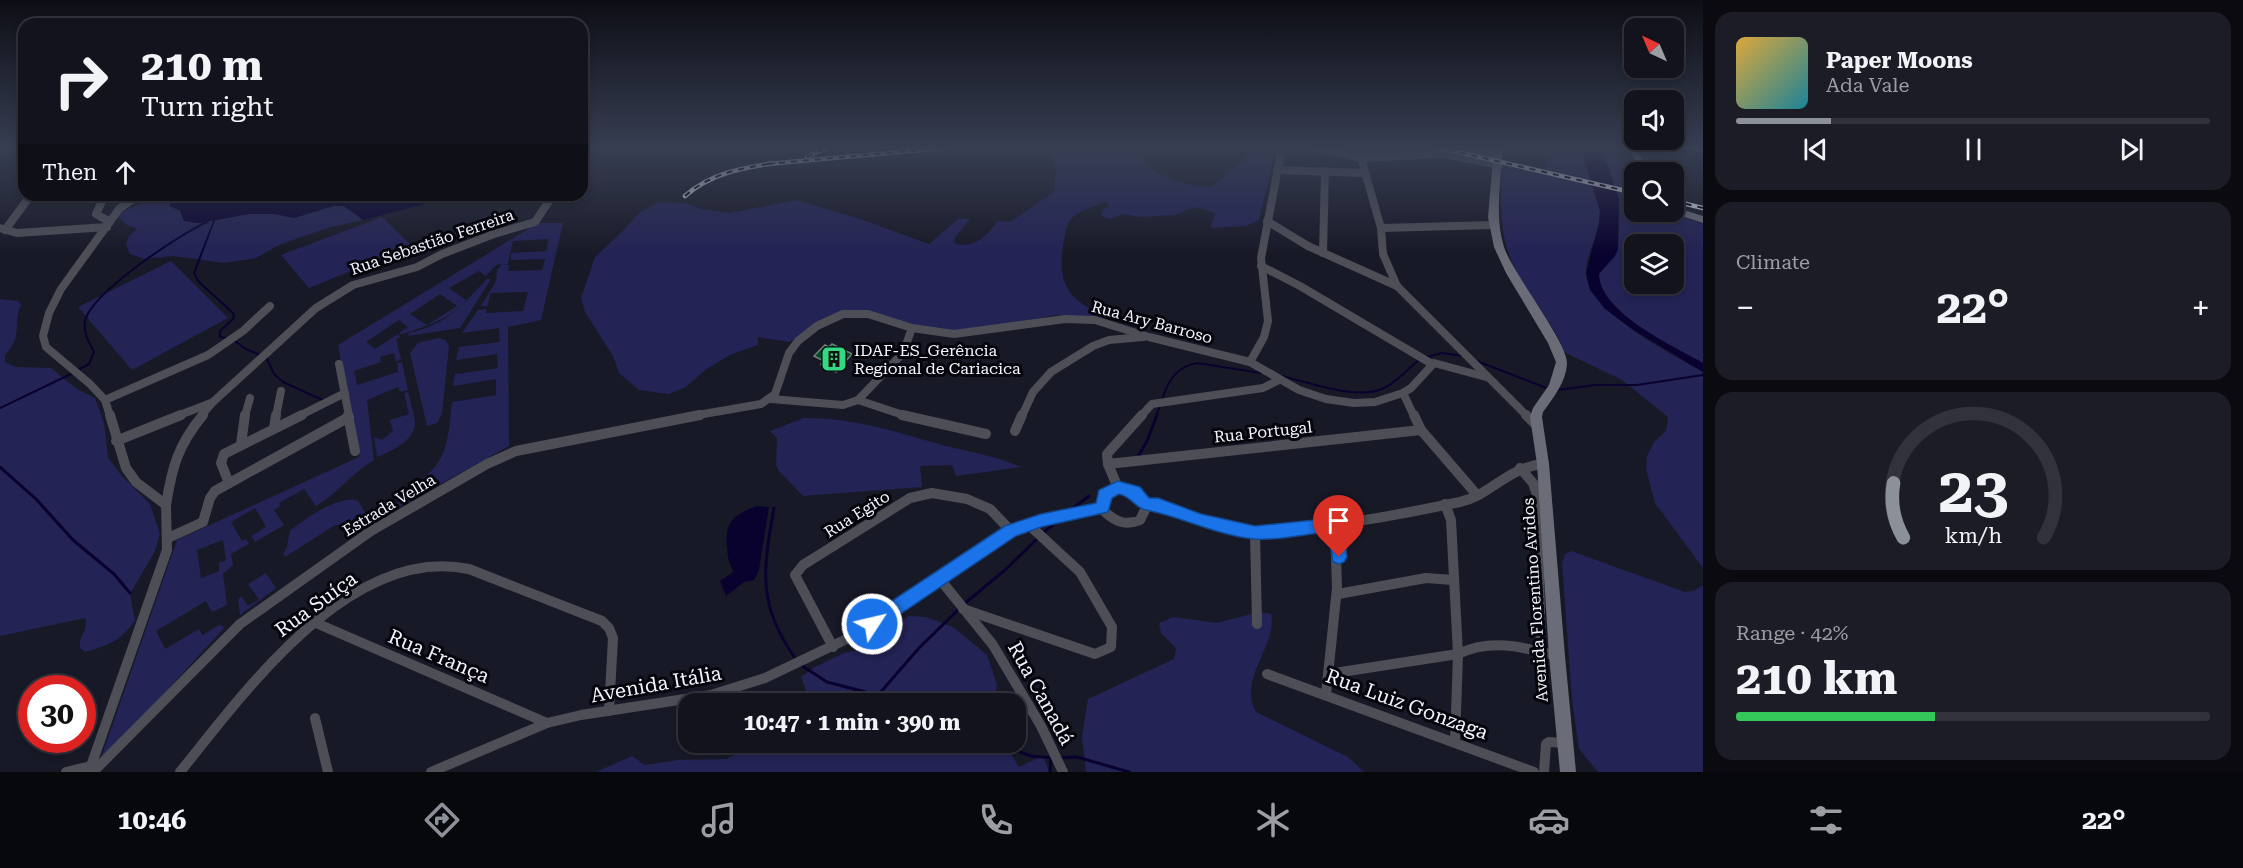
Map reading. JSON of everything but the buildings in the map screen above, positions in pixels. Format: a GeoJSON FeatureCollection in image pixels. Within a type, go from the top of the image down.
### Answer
{"type":"FeatureCollection","features":[{"type":"Feature","properties":{"kind":"street"},"geometry":{"type":"LineString","coordinates":[[1250,362],[1267,330],[1269,319],[1261,266],[1275,183]]}},
{"type":"Feature","properties":{"kind":"street"},"geometry":{"type":"LineString","coordinates":[[1323,253],[1325,183]]}},
{"type":"Feature","properties":{"kind":"street"},"geometry":{"type":"LineString","coordinates":[[1368,183],[1381,228],[1383,254],[1397,286],[1537,426]]}},
{"type":"Feature","properties":{"kind":"street"},"geometry":{"type":"LineString","coordinates":[[1497,183],[1493,225],[1507,265],[1554,342],[1562,362],[1555,386],[1537,411],[1537,426]]}},
{"type":"Feature","properties":{"kind":"street"},"geometry":{"type":"LineString","coordinates":[[26,201],[2,229],[22,233],[109,224]]}},
{"type":"Feature","properties":{"kind":"street"},"geometry":{"type":"LineString","coordinates":[[101,201],[95,212],[109,224]]}},
{"type":"Feature","properties":{"kind":"street"},"geometry":{"type":"LineString","coordinates":[[129,201],[124,204],[61,289],[49,313],[43,336],[46,347],[90,384],[105,400],[126,468],[136,482],[166,505]]}},
{"type":"Feature","properties":{"kind":"street","name":"Rua Sebastião Ferreira"},"geometry":{"type":"LineString","coordinates":[[92,770],[167,550],[166,505],[172,468],[188,433],[213,402],[316,308],[344,289],[366,280],[417,267],[442,254],[494,234],[529,225],[539,218],[549,201]]}},
{"type":"Feature","properties":{"kind":"street"},"geometry":{"type":"LineString","coordinates":[[1684,213],[1703,220]]}},
{"type":"Feature","properties":{"kind":"street"},"geometry":{"type":"LineString","coordinates":[[1268,221],[1302,243],[1397,286]]}},
{"type":"Feature","properties":{"kind":"street"},"geometry":{"type":"LineString","coordinates":[[1381,228],[1493,225]]}},
{"type":"Feature","properties":{"kind":"street"},"geometry":{"type":"LineString","coordinates":[[1261,266],[1300,286],[1432,364],[1437,363],[1486,377]]}},
{"type":"Feature","properties":{"kind":"street"},"geometry":{"type":"LineString","coordinates":[[105,400],[192,363],[239,334],[270,306]]}},
{"type":"Feature","properties":{"kind":"street","name":"Rua Ary Barroso"},"geometry":{"type":"LineString","coordinates":[[771,399],[789,353],[798,341],[831,319],[843,314],[868,314],[912,328],[954,334],[1074,318],[1107,323],[1149,337],[1250,362],[1299,390],[1341,402],[1375,402],[1403,393]]}},
{"type":"Feature","properties":{"kind":"street"},"geometry":{"type":"LineString","coordinates":[[771,399],[843,405],[858,400],[903,353],[912,328]]}},
{"type":"Feature","properties":{"kind":"street"},"geometry":{"type":"LineString","coordinates":[[1015,431],[1033,392],[1051,372],[1093,346],[1109,340],[1149,337]]}},
{"type":"Feature","properties":{"kind":"street"},"geometry":{"type":"LineString","coordinates":[[339,364],[355,451]]}},
{"type":"Feature","properties":{"kind":"street"},"geometry":{"type":"LineString","coordinates":[[1432,364],[1411,388],[1403,393],[1421,430],[1477,495]]}},
{"type":"Feature","properties":{"kind":"street"},"geometry":{"type":"LineString","coordinates":[[1118,488],[1108,464],[1109,450],[1152,404],[1263,388],[1279,380]]}},
{"type":"Feature","properties":{"kind":"street"},"geometry":{"type":"LineString","coordinates":[[274,428],[281,391]]}},
{"type":"Feature","properties":{"kind":"street"},"geometry":{"type":"LineString","coordinates":[[229,483],[221,459],[224,454],[345,393]]}},
{"type":"Feature","properties":{"kind":"street"},"geometry":{"type":"LineString","coordinates":[[241,444],[244,419],[250,398]]}},
{"type":"Feature","properties":{"kind":"street","name":"Estrada Velha"},"geometry":{"type":"LineString","coordinates":[[92,770],[240,624],[371,531],[487,464],[516,451],[594,434],[749,406],[771,399]]}},
{"type":"Feature","properties":{"kind":"street"},"geometry":{"type":"LineString","coordinates":[[858,400],[911,418],[930,420],[986,434]]}},
{"type":"Feature","properties":{"kind":"street"},"geometry":{"type":"LineString","coordinates":[[116,441],[213,402]]}},
{"type":"Feature","properties":{"kind":"street"},"geometry":{"type":"LineString","coordinates":[[168,538],[202,522],[205,519],[209,497],[229,483],[349,417]]}},
{"type":"Feature","properties":{"kind":"street","name":"Avenida Florentino Avidos"},"geometry":{"type":"LineString","coordinates":[[1537,426],[1543,464],[1568,772]]}},
{"type":"Feature","properties":{"kind":"street","name":"Rua Portugal"},"geometry":{"type":"LineString","coordinates":[[1108,464],[1421,430]]}},
{"type":"Feature","properties":{"kind":"street"},"geometry":{"type":"LineString","coordinates":[[1145,504],[1144,517],[1130,524],[1113,520],[1103,508],[1105,494],[1118,488],[1134,492],[1145,504],[1158,505],[1200,521],[1255,532],[1335,525],[1445,504],[1477,495],[1520,468],[1543,464]]}},
{"type":"Feature","properties":{"kind":"street"},"geometry":{"type":"LineString","coordinates":[[1520,468],[1533,483],[1537,495],[1541,652]]}},
{"type":"Feature","properties":{"kind":"street","name":"Rua Egito"},"geometry":{"type":"LineString","coordinates":[[833,647],[795,575],[803,565],[910,498],[932,493],[967,499],[990,509],[1011,531]]}},
{"type":"Feature","properties":{"kind":"street"},"geometry":{"type":"LineString","coordinates":[[1445,504],[1451,520],[1458,654],[1455,742]]}},
{"type":"Feature","properties":{"kind":"street","name":"Avenida Itália"},"geometry":{"type":"LineString","coordinates":[[431,772],[547,723],[729,691],[765,678],[833,647],[872,624],[1011,531],[1028,524],[1103,508]]}},
{"type":"Feature","properties":{"kind":"street"},"geometry":{"type":"LineString","coordinates":[[963,609],[1095,654],[1111,647],[1112,627],[1080,572],[1028,524]]}},
{"type":"Feature","properties":{"kind":"street"},"geometry":{"type":"LineString","coordinates":[[1326,694],[1338,594],[1339,557],[1335,525]]}},
{"type":"Feature","properties":{"kind":"street"},"geometry":{"type":"LineString","coordinates":[[1255,532],[1257,624]]}},
{"type":"Feature","properties":{"kind":"street","name":"Rua Suíça"},"geometry":{"type":"LineString","coordinates":[[180,772],[268,664],[316,623],[368,587],[399,575],[446,566],[472,571],[597,618],[606,624],[613,638],[609,711]]}},
{"type":"Feature","properties":{"kind":"street","name":"Rua Canadá"},"geometry":{"type":"LineString","coordinates":[[939,578],[993,645],[1041,726],[1064,772]]}},
{"type":"Feature","properties":{"kind":"street"},"geometry":{"type":"LineString","coordinates":[[1338,594],[1426,578],[1453,580]]}},
{"type":"Feature","properties":{"kind":"street","name":"Rua França"},"geometry":{"type":"LineString","coordinates":[[316,623],[547,723]]}},
{"type":"Feature","properties":{"kind":"street"},"geometry":{"type":"LineString","coordinates":[[1328,674],[1458,654],[1471,646],[1483,643],[1500,643],[1557,657]]}},
{"type":"Feature","properties":{"kind":"street","name":"Rua Luiz Gonzaga"},"geometry":{"type":"LineString","coordinates":[[1267,674],[1534,772]]}},
{"type":"Feature","properties":{"kind":"street"},"geometry":{"type":"LineString","coordinates":[[315,718],[328,772]]}},
{"type":"Feature","properties":{"kind":"street"},"geometry":{"type":"LineString","coordinates":[[1544,772],[1546,744],[1554,741],[1565,743]]}},
{"type":"Feature","properties":{"kind":"street"},"geometry":{"type":"LineString","coordinates":[[66,772],[92,770]]}},
{"type":"Feature","properties":{"kind":"shaded area"},"geometry":{"type":"Polygon","coordinates":[[[1055,183],[1185,183],[1212,187],[1216,183],[1268,183],[1259,220],[1246,226],[1210,228],[1215,213],[1195,207],[1174,215],[1141,217],[1123,214],[1110,219],[1101,216],[1102,211],[1109,206],[1104,202],[1074,216],[1066,229],[1063,246],[1062,272],[1065,282],[1075,298],[1106,317],[1091,319],[1056,315],[972,331],[932,330],[851,310],[789,342],[758,337],[758,345],[730,355],[705,370],[686,387],[669,394],[639,390],[619,373],[613,356],[585,312],[581,298],[595,257],[639,213],[659,202],[685,203],[701,209],[730,213],[796,200],[860,219],[929,244],[958,219],[970,219],[955,238],[954,243],[967,245],[979,240],[989,232],[997,221],[1010,222],[1054,192],[1055,183]]]}},
{"type":"Feature","properties":{"kind":"shaded area"},"geometry":{"type":"Polygon","coordinates":[[[1501,183],[1591,184],[1600,215],[1586,273],[1590,287],[1600,302],[1615,317],[1653,343],[1703,372],[1703,568],[1655,503],[1646,469],[1647,456],[1654,442],[1666,431],[1668,417],[1622,380],[1564,352],[1554,330],[1512,262],[1503,232],[1501,183]]]}},
{"type":"Feature","properties":{"kind":"shaded area"},"geometry":{"type":"Polygon","coordinates":[[[1592,183],[1613,183],[1619,199],[1618,249],[1615,256],[1599,274],[1602,288],[1611,302],[1640,326],[1703,363],[1703,372],[1635,331],[1605,309],[1590,290],[1586,273],[1600,211],[1592,183]]]}},
{"type":"Feature","properties":{"kind":"shaded area"},"geometry":{"type":"Polygon","coordinates":[[[1613,183],[1624,183],[1624,188],[1614,186],[1613,183]]]}},
{"type":"Feature","properties":{"kind":"shaded area"},"geometry":{"type":"Polygon","coordinates":[[[1615,189],[1624,191],[1624,222],[1684,222],[1684,217],[1703,224],[1703,363],[1640,326],[1611,302],[1602,288],[1599,274],[1618,249],[1619,209],[1615,189]]]}},
{"type":"Feature","properties":{"kind":"shaded area"},"geometry":{"type":"Polygon","coordinates":[[[145,201],[172,201],[174,209],[180,210],[183,218],[194,223],[249,214],[275,214],[294,218],[333,206],[344,206],[363,220],[327,228],[279,245],[256,258],[224,263],[173,256],[144,259],[130,254],[126,244],[129,236],[137,229],[127,225],[116,215],[145,201]]]}},
{"type":"Feature","properties":{"kind":"shaded area"},"geometry":{"type":"Polygon","coordinates":[[[172,201],[431,201],[363,220],[344,206],[333,206],[294,218],[275,214],[249,214],[200,223],[184,221],[180,210],[169,206],[172,201]]]}},
{"type":"Feature","properties":{"kind":"shaded area"},"geometry":{"type":"Polygon","coordinates":[[[382,217],[412,246],[309,288],[281,255],[382,217]]]}},
{"type":"Feature","properties":{"kind":"shaded area"},"geometry":{"type":"Polygon","coordinates":[[[538,223],[563,223],[541,320],[508,327],[509,446],[367,525],[335,525],[285,557],[283,553],[286,550],[290,531],[313,514],[332,504],[350,500],[358,501],[369,519],[420,489],[416,483],[435,467],[445,448],[452,402],[496,395],[496,379],[453,386],[455,373],[498,368],[497,354],[456,360],[459,347],[500,342],[499,328],[462,333],[478,310],[486,309],[486,313],[523,311],[528,292],[491,293],[487,306],[481,306],[496,281],[497,270],[502,264],[496,265],[486,276],[479,271],[449,288],[466,300],[445,317],[428,325],[402,334],[399,333],[408,327],[399,320],[366,342],[375,349],[398,334],[401,337],[396,339],[401,359],[396,362],[394,353],[380,357],[381,362],[354,371],[357,385],[398,372],[397,363],[402,362],[408,390],[400,392],[398,387],[367,400],[374,460],[316,506],[304,489],[279,503],[280,506],[274,510],[284,525],[255,542],[251,536],[266,527],[255,508],[231,522],[242,541],[246,539],[249,544],[231,554],[233,565],[223,574],[227,605],[212,612],[206,601],[156,631],[165,649],[199,629],[202,635],[219,625],[225,627],[107,756],[102,755],[177,540],[359,457],[338,345],[538,223]],[[549,239],[513,241],[508,264],[505,264],[509,265],[508,271],[542,270],[545,259],[511,260],[511,253],[546,251],[549,239]],[[440,294],[410,314],[427,325],[457,306],[440,294]],[[223,540],[197,550],[201,578],[219,571],[219,563],[226,560],[223,540]]]}},
{"type":"Feature","properties":{"kind":"shaded area"},"geometry":{"type":"Polygon","coordinates":[[[171,261],[228,318],[132,370],[78,307],[171,261]]]}},
{"type":"Feature","properties":{"kind":"shaded area"},"geometry":{"type":"Polygon","coordinates":[[[487,279],[491,279],[460,328],[408,336],[409,333],[434,325],[453,313],[487,279]]]}},
{"type":"Feature","properties":{"kind":"shaded area"},"geometry":{"type":"Polygon","coordinates":[[[0,299],[18,301],[21,304],[16,336],[5,355],[5,362],[16,367],[51,368],[77,389],[95,398],[104,423],[108,458],[121,475],[150,504],[160,534],[155,551],[130,594],[135,620],[125,633],[114,641],[85,652],[80,648],[80,640],[86,626],[85,618],[0,636],[0,299]]]}},
{"type":"Feature","properties":{"kind":"shaded area"},"geometry":{"type":"Polygon","coordinates":[[[438,338],[445,340],[449,346],[442,414],[437,423],[427,426],[410,353],[418,343],[438,338]]]}},
{"type":"Feature","properties":{"kind":"shaded area"},"geometry":{"type":"Polygon","coordinates":[[[408,392],[414,416],[414,430],[400,445],[377,457],[374,437],[382,440],[393,431],[390,420],[409,414],[404,393],[408,392]]]}},
{"type":"Feature","properties":{"kind":"shaded area"},"geometry":{"type":"Polygon","coordinates":[[[804,418],[841,420],[878,427],[1021,467],[956,476],[952,465],[920,466],[922,487],[803,496],[779,471],[776,465],[777,438],[770,431],[804,418]]]}},
{"type":"Feature","properties":{"kind":"shaded area"},"geometry":{"type":"Polygon","coordinates":[[[757,506],[769,507],[759,570],[754,580],[744,582],[726,596],[720,581],[733,570],[729,562],[727,547],[729,525],[737,516],[757,506]]]}},
{"type":"Feature","properties":{"kind":"shaded area"},"geometry":{"type":"Polygon","coordinates":[[[1571,551],[1685,592],[1694,591],[1703,585],[1703,772],[1598,772],[1579,749],[1572,699],[1562,564],[1565,554],[1571,551]]]}},
{"type":"Feature","properties":{"kind":"shaded area"},"geometry":{"type":"Polygon","coordinates":[[[266,573],[276,588],[240,615],[238,599],[242,597],[248,606],[259,599],[248,584],[266,573]]]}},
{"type":"Feature","properties":{"kind":"shaded area"},"geometry":{"type":"Polygon","coordinates":[[[1259,612],[1271,614],[1272,626],[1251,687],[1251,699],[1256,712],[1348,757],[1364,772],[1086,772],[1082,737],[1088,699],[1174,659],[1176,648],[1161,633],[1159,623],[1173,617],[1217,623],[1259,612]]]}},
{"type":"Feature","properties":{"kind":"shaded area"},"geometry":{"type":"Polygon","coordinates":[[[909,616],[926,617],[953,627],[987,655],[997,685],[996,693],[807,693],[801,677],[815,667],[844,653],[869,647],[882,630],[909,616]]]}},
{"type":"Feature","properties":{"kind":"shaded area"},"geometry":{"type":"Polygon","coordinates":[[[737,753],[1010,753],[1019,767],[1043,756],[1049,772],[596,772],[632,756],[645,765],[679,760],[727,759],[737,753]]]}},
{"type":"Feature","properties":{"kind":"waterway"},"geometry":{"type":"LineString","coordinates":[[214,221],[194,273],[198,281],[234,314],[233,319],[220,331],[220,337],[226,338]]}},
{"type":"Feature","properties":{"kind":"waterway"},"geometry":{"type":"LineString","coordinates":[[78,370],[89,364],[94,352],[88,341],[85,321],[91,309],[103,295],[158,251],[207,222]]}},
{"type":"Feature","properties":{"kind":"waterway"},"geometry":{"type":"LineString","coordinates":[[234,340],[244,348],[260,355]]}},
{"type":"Feature","properties":{"kind":"waterway"},"geometry":{"type":"LineString","coordinates":[[1427,357],[1442,353],[1463,356]]}},
{"type":"Feature","properties":{"kind":"waterway"},"geometry":{"type":"LineString","coordinates":[[266,357],[274,374],[283,382],[325,401]]}},
{"type":"Feature","properties":{"kind":"waterway"},"geometry":{"type":"LineString","coordinates":[[1281,376],[1346,391],[1371,392],[1392,383],[1419,360]]}},
{"type":"Feature","properties":{"kind":"waterway"},"geometry":{"type":"LineString","coordinates":[[1477,361],[1549,389]]}},
{"type":"Feature","properties":{"kind":"waterway"},"geometry":{"type":"LineString","coordinates":[[1162,400],[1167,387],[1178,371],[1197,363],[1261,373]]}},
{"type":"Feature","properties":{"kind":"waterway"},"geometry":{"type":"LineString","coordinates":[[0,408],[73,373]]}},
{"type":"Feature","properties":{"kind":"waterway"},"geometry":{"type":"LineString","coordinates":[[1558,390],[1595,385],[1637,385],[1703,375]]}},
{"type":"Feature","properties":{"kind":"waterway"},"geometry":{"type":"LineString","coordinates":[[1156,416],[1160,406]]}},
{"type":"Feature","properties":{"kind":"waterway"},"geometry":{"type":"LineString","coordinates":[[1137,458],[1147,441],[1157,415]]}},
{"type":"Feature","properties":{"kind":"waterway"},"geometry":{"type":"LineString","coordinates":[[0,467],[36,499],[73,540],[114,574],[130,593]]}},
{"type":"Feature","properties":{"kind":"waterway"},"geometry":{"type":"LineString","coordinates":[[1072,509],[1089,496]]}},
{"type":"Feature","properties":{"kind":"waterway"},"geometry":{"type":"LineString","coordinates":[[774,508],[767,550],[766,586],[774,620],[795,658]]}},
{"type":"Feature","properties":{"kind":"waterway"},"geometry":{"type":"LineString","coordinates":[[1042,534],[1056,522]]}},
{"type":"Feature","properties":{"kind":"waterway"},"geometry":{"type":"LineString","coordinates":[[964,604],[1005,570],[1038,538]]}},
{"type":"Feature","properties":{"kind":"waterway"},"geometry":{"type":"LineString","coordinates":[[880,693],[919,648],[960,608]]}},
{"type":"Feature","properties":{"kind":"waterway"},"geometry":{"type":"LineString","coordinates":[[801,665],[827,682],[870,693]]}},
{"type":"Feature","properties":{"kind":"waterway"},"geometry":{"type":"LineString","coordinates":[[1023,753],[1053,758]]}},
{"type":"Feature","properties":{"kind":"waterway"},"geometry":{"type":"LineString","coordinates":[[1059,758],[1077,757],[1129,772]]}},
{"type":"Feature","properties":{"kind":"waterway"},"geometry":{"type":"LineString","coordinates":[[1050,772],[1051,758]]}},
{"type":"Feature","properties":{"kind":"railway"},"geometry":{"type":"LineString","coordinates":[[685,196],[703,183]]}},
{"type":"Feature","properties":{"kind":"railway"},"geometry":{"type":"LineString","coordinates":[[1592,183],[1624,190]]}},
{"type":"Feature","properties":{"kind":"railway"},"geometry":{"type":"LineString","coordinates":[[1684,203],[1703,208]]}},
{"type":"Feature","properties":{"kind":"place","name":"IDAF-ES_Gerência Regional de Cariacica"},"geometry":{"type":"Point","coordinates":[834,359]}},
{"type":"Feature","properties":{"kind":"route"},"geometry":{"type":"LineString","coordinates":[[872,624],[1011,531],[1041,521],[1103,508],[1102,498],[1108,491],[1118,488],[1129,489],[1139,495],[1145,504],[1158,505],[1200,521],[1255,532],[1335,525],[1339,557]]}}]}
